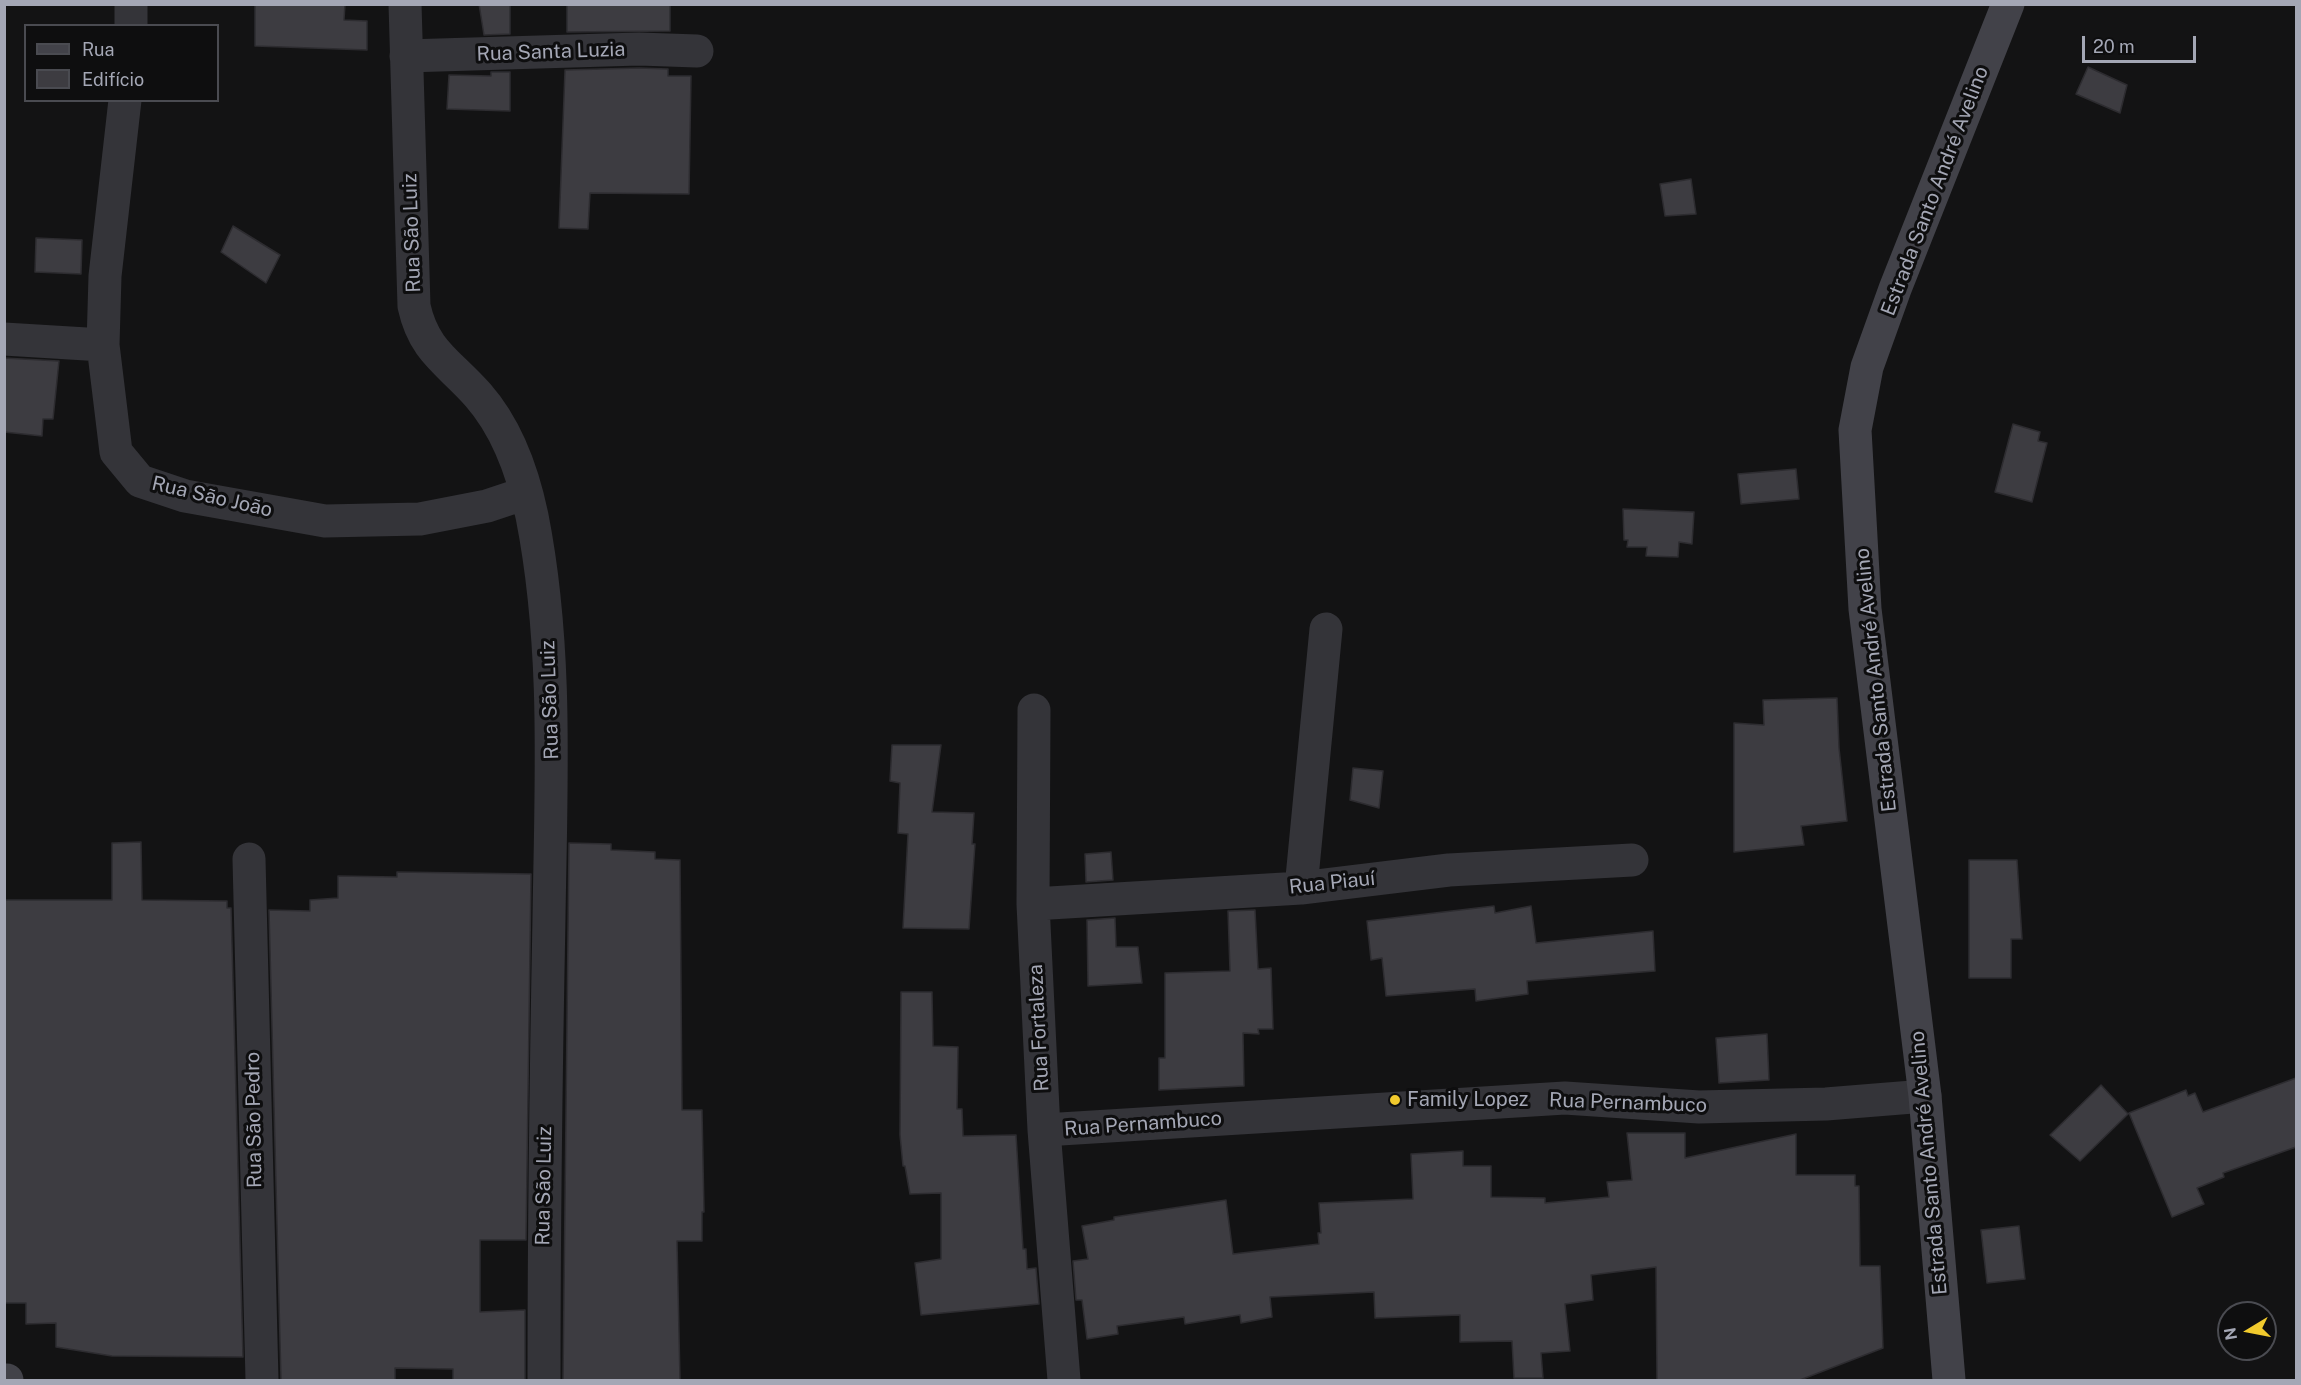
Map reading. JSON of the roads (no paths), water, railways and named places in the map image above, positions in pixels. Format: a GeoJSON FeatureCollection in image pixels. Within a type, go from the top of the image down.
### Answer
{"type":"FeatureCollection","features":[{"type":"Feature","properties":{"kind":"main road","name":"Estrada Santo André Avelino"},"geometry":{"type":"LineString","coordinates":[[1949,1380],[1925,1096],[1865,609],[1855,430],[1871,356],[2008,4]]}},
{"type":"Feature","properties":{"kind":"street"},"geometry":{"type":"LineString","coordinates":[[130,24],[131,4]]}},
{"type":"Feature","properties":{"kind":"street","name":"Rua São Luiz"},"geometry":{"type":"LineString","coordinates":[[405,4],[414,306],[418,323],[426,341],[441,360],[478,395],[499,426],[521,470],[542,573],[552,701],[544,1191],[544,1380]]}},
{"type":"Feature","properties":{"kind":"street","name":"Rua Santa Luzia"},"geometry":{"type":"LineString","coordinates":[[405,56],[639,49],[696,51]]}},
{"type":"Feature","properties":{"kind":"street","name":"Rua São João"},"geometry":{"type":"LineString","coordinates":[[125,102],[105,276],[103,345],[116,452],[140,481],[185,496],[325,521],[420,519],[488,506],[526,493]]}},
{"type":"Feature","properties":{"kind":"street"},"geometry":{"type":"LineString","coordinates":[[4,339],[103,345]]}},
{"type":"Feature","properties":{"kind":"street"},"geometry":{"type":"LineString","coordinates":[[1301,888],[1326,629]]}},
{"type":"Feature","properties":{"kind":"street","name":"Rua Fortaleza"},"geometry":{"type":"LineString","coordinates":[[1034,710],[1033,904],[1044,1130],[1064,1380]]}},
{"type":"Feature","properties":{"kind":"street","name":"Rua São Pedro"},"geometry":{"type":"LineString","coordinates":[[249,859],[262,1380]]}},
{"type":"Feature","properties":{"kind":"street","name":"Rua Piauí"},"geometry":{"type":"LineString","coordinates":[[1033,904],[1301,888],[1449,870],[1632,860]]}},
{"type":"Feature","properties":{"kind":"street","name":"Rua Pernambuco"},"geometry":{"type":"LineString","coordinates":[[1044,1130],[1564,1098],[1699,1107],[1826,1104],[1925,1096]]}},
{"type":"Feature","properties":{"kind":"place","name":"Family Lopez"},"geometry":{"type":"Point","coordinates":[1395,1100]}}]}
